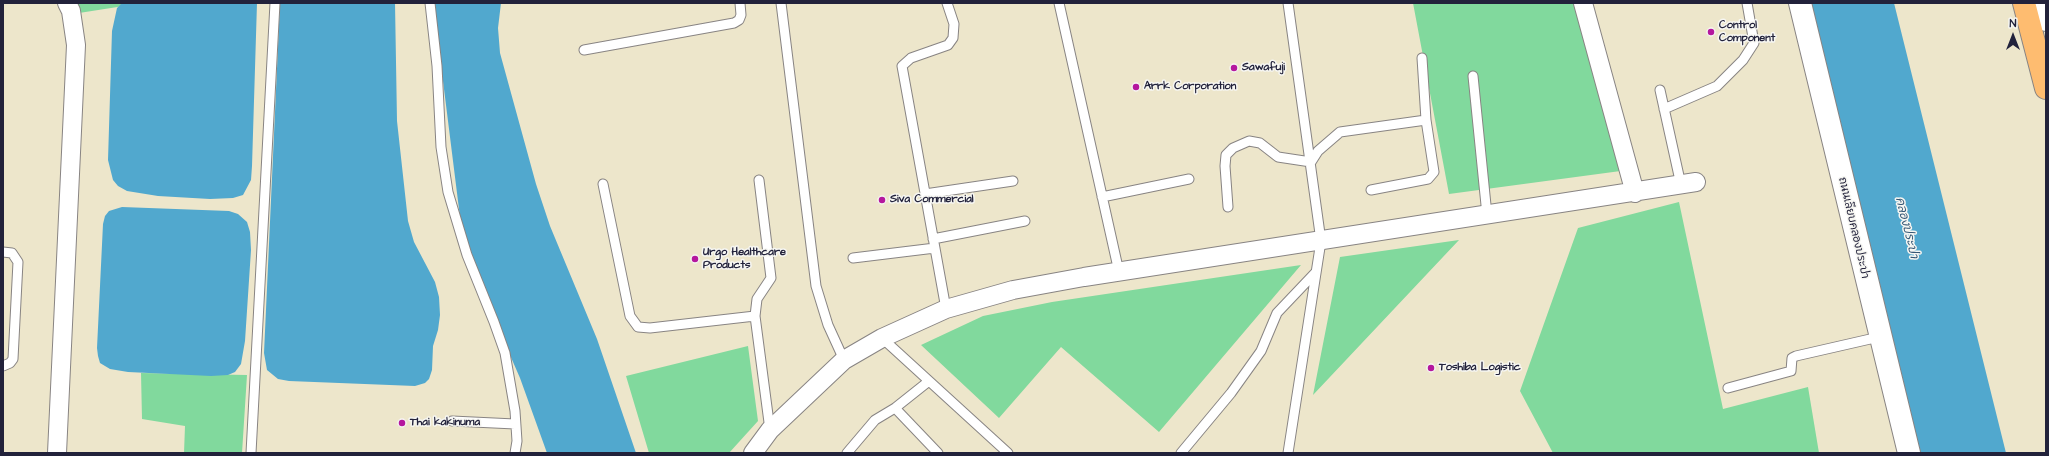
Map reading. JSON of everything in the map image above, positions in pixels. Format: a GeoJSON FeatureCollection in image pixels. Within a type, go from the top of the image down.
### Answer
{"type":"FeatureCollection","features":[{"type":"Feature","properties":{"kind":"highway"},"geometry":{"type":"LineString","coordinates":[[2024,3],[2046,88]]}},
{"type":"Feature","properties":{"kind":"street"},"geometry":{"type":"LineString","coordinates":[[57,453],[76,45],[71,11],[67,3]]}},
{"type":"Feature","properties":{"kind":"street"},"geometry":{"type":"LineString","coordinates":[[1583,3],[1635,193]]}},
{"type":"Feature","properties":{"kind":"street","name":"ถนนเลียบคลองประปา"},"geometry":{"type":"LineString","coordinates":[[1800,3],[1909,453]]}},
{"type":"Feature","properties":{"kind":"street"},"geometry":{"type":"LineString","coordinates":[[2042,3],[2046,20]]}},
{"type":"Feature","properties":{"kind":"street"},"geometry":{"type":"LineString","coordinates":[[753,453],[770,430],[844,360],[882,338],[946,309],[1013,290],[1119,272],[1689,184]]}},
{"type":"Feature","properties":{"kind":"lane"},"geometry":{"type":"LineString","coordinates":[[250,453],[275,3]]}},
{"type":"Feature","properties":{"kind":"lane"},"geometry":{"type":"LineString","coordinates":[[430,3],[437,66],[441,147],[448,192],[467,255],[494,322],[504,353],[517,441],[515,453]]}},
{"type":"Feature","properties":{"kind":"lane"},"geometry":{"type":"LineString","coordinates":[[584,50],[734,23],[741,16],[740,3]]}},
{"type":"Feature","properties":{"kind":"lane"},"geometry":{"type":"LineString","coordinates":[[781,3],[816,286],[828,325],[844,360]]}},
{"type":"Feature","properties":{"kind":"lane"},"geometry":{"type":"LineString","coordinates":[[946,309],[902,66],[911,58],[948,45],[953,38],[954,24],[947,3]]}},
{"type":"Feature","properties":{"kind":"lane"},"geometry":{"type":"LineString","coordinates":[[1059,3],[1119,272]]}},
{"type":"Feature","properties":{"kind":"lane"},"geometry":{"type":"LineString","coordinates":[[1288,3],[1321,241],[1288,453]]}},
{"type":"Feature","properties":{"kind":"lane"},"geometry":{"type":"LineString","coordinates":[[1664,108],[1717,86],[1743,60],[1754,43],[1747,3]]}},
{"type":"Feature","properties":{"kind":"lane"},"geometry":{"type":"LineString","coordinates":[[1371,190],[1428,179],[1434,172],[1426,120],[1422,58]]}},
{"type":"Feature","properties":{"kind":"lane"},"geometry":{"type":"LineString","coordinates":[[1473,76],[1487,215]]}},
{"type":"Feature","properties":{"kind":"lane"},"geometry":{"type":"LineString","coordinates":[[1660,90],[1664,108],[1689,184]]}},
{"type":"Feature","properties":{"kind":"lane"},"geometry":{"type":"LineString","coordinates":[[1311,162],[1318,151],[1340,132],[1426,120]]}},
{"type":"Feature","properties":{"kind":"lane"},"geometry":{"type":"LineString","coordinates":[[1228,207],[1225,166],[1226,155],[1233,148],[1249,141],[1260,143],[1278,157],[1311,162]]}},
{"type":"Feature","properties":{"kind":"lane"},"geometry":{"type":"LineString","coordinates":[[1102,197],[1189,179]]}},
{"type":"Feature","properties":{"kind":"lane"},"geometry":{"type":"LineString","coordinates":[[760,180],[771,278],[757,299],[755,316],[770,430]]}},
{"type":"Feature","properties":{"kind":"lane"},"geometry":{"type":"LineString","coordinates":[[925,194],[1013,181]]}},
{"type":"Feature","properties":{"kind":"lane"},"geometry":{"type":"LineString","coordinates":[[603,184],[630,316],[638,327],[650,328],[755,316]]}},
{"type":"Feature","properties":{"kind":"lane"},"geometry":{"type":"LineString","coordinates":[[853,258],[934,244],[1025,221]]}},
{"type":"Feature","properties":{"kind":"lane"},"geometry":{"type":"LineString","coordinates":[[3,252],[12,253],[18,262],[13,359],[10,363],[3,366]]}},
{"type":"Feature","properties":{"kind":"lane"},"geometry":{"type":"LineString","coordinates":[[1181,453],[1231,393],[1256,357],[1277,314],[1315,273]]}},
{"type":"Feature","properties":{"kind":"lane"},"geometry":{"type":"LineString","coordinates":[[1728,388],[1789,372],[1792,368],[1792,358],[1796,356],[1880,337]]}},
{"type":"Feature","properties":{"kind":"lane"},"geometry":{"type":"LineString","coordinates":[[882,338],[1008,453]]}},
{"type":"Feature","properties":{"kind":"lane"},"geometry":{"type":"LineString","coordinates":[[847,453],[875,420],[895,408],[929,382]]}},
{"type":"Feature","properties":{"kind":"lane"},"geometry":{"type":"LineString","coordinates":[[895,408],[938,453]]}},
{"type":"Feature","properties":{"kind":"lane"},"geometry":{"type":"LineString","coordinates":[[452,421],[515,424]]}},
{"type":"Feature","properties":{"kind":"green space"},"geometry":{"type":"Polygon","coordinates":[[[76,3],[143,3],[79,13],[76,3]]]}},
{"type":"Feature","properties":{"kind":"green space"},"geometry":{"type":"Polygon","coordinates":[[[1413,3],[1583,3],[1628,170],[1449,194],[1413,3]]]}},
{"type":"Feature","properties":{"kind":"green space"},"geometry":{"type":"Polygon","coordinates":[[[1679,202],[1723,409],[1808,387],[1819,453],[1553,453],[1520,391],[1578,228],[1679,202]]]}},
{"type":"Feature","properties":{"kind":"green space"},"geometry":{"type":"Polygon","coordinates":[[[1459,240],[1313,395],[1340,257],[1459,240]]]}},
{"type":"Feature","properties":{"kind":"green space"},"geometry":{"type":"Polygon","coordinates":[[[1301,265],[1159,432],[1061,347],[999,418],[921,345],[983,316],[1052,302],[1301,265]]]}},
{"type":"Feature","properties":{"kind":"green space"},"geometry":{"type":"Polygon","coordinates":[[[748,346],[758,421],[729,453],[649,453],[626,376],[748,346]]]}},
{"type":"Feature","properties":{"kind":"green space"},"geometry":{"type":"Polygon","coordinates":[[[141,373],[247,375],[242,453],[184,453],[185,426],[142,419],[141,373]]]}},
{"type":"Feature","properties":{"kind":"water"},"geometry":{"type":"Polygon","coordinates":[[[122,3],[257,3],[251,180],[243,195],[233,198],[210,199],[158,196],[127,191],[118,186],[113,180],[108,160],[112,31],[117,8],[122,3]]]}},
{"type":"Feature","properties":{"kind":"water"},"geometry":{"type":"Polygon","coordinates":[[[280,3],[395,3],[397,121],[408,221],[414,242],[435,282],[439,297],[440,315],[438,330],[433,346],[432,370],[429,379],[425,383],[415,386],[289,381],[278,379],[267,370],[264,353],[280,3]]]}},
{"type":"Feature","properties":{"kind":"water"},"geometry":{"type":"Polygon","coordinates":[[[433,3],[501,3],[498,28],[500,53],[536,184],[550,226],[597,339],[636,453],[547,453],[520,378],[486,300],[461,225],[443,81],[437,57],[433,3]]]}},
{"type":"Feature","properties":{"kind":"water","name":"คลองประปา"},"geometry":{"type":"Polygon","coordinates":[[[1807,3],[1894,3],[2006,453],[1918,453],[1807,3]]]}},
{"type":"Feature","properties":{"kind":"water"},"geometry":{"type":"Polygon","coordinates":[[[122,207],[229,211],[238,214],[247,222],[250,232],[251,250],[245,341],[241,364],[235,372],[228,375],[211,376],[128,372],[110,369],[100,363],[97,348],[103,224],[105,216],[109,211],[122,207]]]}},
{"type":"Feature","properties":{"kind":"place","name":"Control Component"},"geometry":{"type":"Point","coordinates":[1711,32]}},
{"type":"Feature","properties":{"kind":"place","name":"Sawafuji"},"geometry":{"type":"Point","coordinates":[1234,68]}},
{"type":"Feature","properties":{"kind":"place","name":"Arrk Corporation"},"geometry":{"type":"Point","coordinates":[1136,87]}},
{"type":"Feature","properties":{"kind":"place","name":"Siva Commercial"},"geometry":{"type":"Point","coordinates":[882,200]}},
{"type":"Feature","properties":{"kind":"place","name":"Urgo Healthcare Products"},"geometry":{"type":"Point","coordinates":[695,259]}},
{"type":"Feature","properties":{"kind":"place","name":"Toshiba Logistic"},"geometry":{"type":"Point","coordinates":[1431,368]}},
{"type":"Feature","properties":{"kind":"place","name":"Thai kakinuma"},"geometry":{"type":"Point","coordinates":[402,423]}}]}
